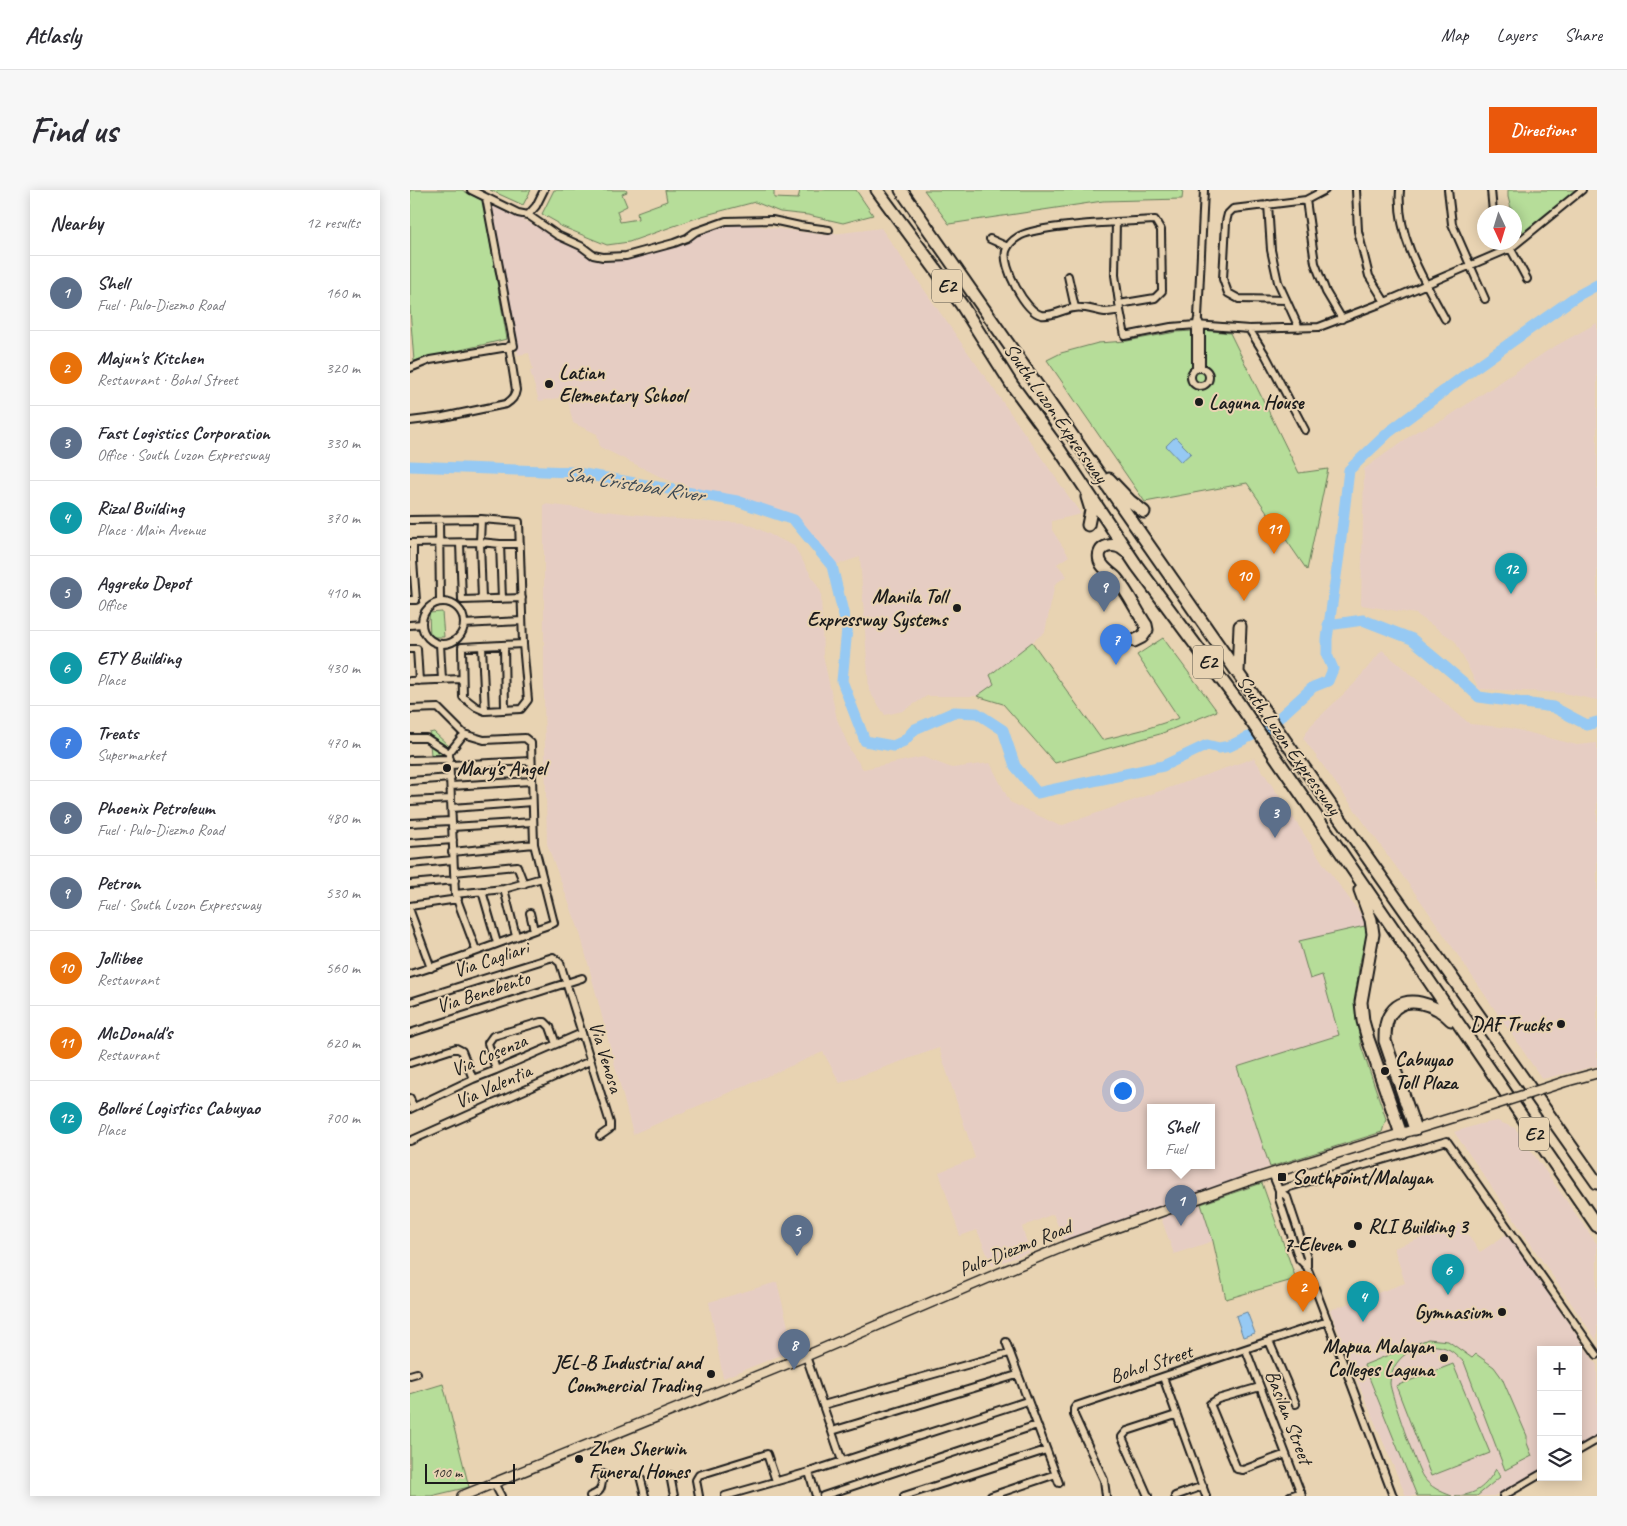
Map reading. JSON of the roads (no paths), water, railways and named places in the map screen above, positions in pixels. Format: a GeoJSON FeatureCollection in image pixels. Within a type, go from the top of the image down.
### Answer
{"type":"FeatureCollection","features":[{"type":"Feature","properties":{"kind":"highway","name":"South Luzon Expressway"},"geometry":{"type":"LineString","coordinates":[[877,190],[961,304],[1012,385],[1075,473],[1137,566],[1238,702],[1597,1226]]}},
{"type":"Feature","properties":{"kind":"highway","name":"South Luzon Expressway"},"geometry":{"type":"LineString","coordinates":[[901,190],[1286,742],[1597,1183]]}},
{"type":"Feature","properties":{"kind":"highway"},"geometry":{"type":"LineString","coordinates":[[1092,465],[1144,512]]}},
{"type":"Feature","properties":{"kind":"highway"},"geometry":{"type":"LineString","coordinates":[[1075,473],[1088,498],[1091,510],[1088,525]]}},
{"type":"Feature","properties":{"kind":"highway"},"geometry":{"type":"LineString","coordinates":[[1134,641],[1145,634],[1147,630],[1146,625],[1116,578],[1103,566],[1099,555],[1106,546],[1116,545],[1123,548],[1137,566]]}},
{"type":"Feature","properties":{"kind":"highway"},"geometry":{"type":"LineString","coordinates":[[1238,672],[1240,626]]}},
{"type":"Feature","properties":{"kind":"highway"},"geometry":{"type":"LineString","coordinates":[[1353,872],[1371,920],[1373,934],[1361,1002],[1363,1021],[1401,1134]]}},
{"type":"Feature","properties":{"kind":"highway"},"geometry":{"type":"LineString","coordinates":[[1415,1129],[1385,1041],[1385,1028],[1390,1014],[1397,1007],[1408,1003],[1422,1003],[1432,1006],[1447,1017],[1471,1043]]}},
{"type":"Feature","properties":{"kind":"highway"},"geometry":{"type":"LineString","coordinates":[[1573,1149],[1597,1173]]}},
{"type":"Feature","properties":{"kind":"main road","name":"Pulo-Diezmo Road"},"geometry":{"type":"LineString","coordinates":[[462,1496],[806,1356],[1070,1244],[1272,1173],[1597,1073]]}},
{"type":"Feature","properties":{"kind":"street"},"geometry":{"type":"LineString","coordinates":[[471,190],[518,213],[528,215],[557,236],[581,246],[593,255],[603,257],[626,256],[674,243],[687,238],[695,232],[726,221],[772,220],[829,230]]}},
{"type":"Feature","properties":{"kind":"street"},"geometry":{"type":"LineString","coordinates":[[528,215],[536,206],[544,190]]}},
{"type":"Feature","properties":{"kind":"street"},"geometry":{"type":"LineString","coordinates":[[1199,368],[1198,323],[1204,190]]}},
{"type":"Feature","properties":{"kind":"street"},"geometry":{"type":"LineString","coordinates":[[1286,300],[1239,299],[1228,293],[1223,279],[1228,214],[1233,209],[1306,200],[1325,190]]}},
{"type":"Feature","properties":{"kind":"street"},"geometry":{"type":"LineString","coordinates":[[1356,190],[1358,230],[1369,276],[1385,302]]}},
{"type":"Feature","properties":{"kind":"street"},"geometry":{"type":"LineString","coordinates":[[1400,190],[1403,227],[1410,251],[1445,320]]}},
{"type":"Feature","properties":{"kind":"street"},"geometry":{"type":"LineString","coordinates":[[1448,190],[1452,224],[1485,299]]}},
{"type":"Feature","properties":{"kind":"street"},"geometry":{"type":"LineString","coordinates":[[1491,190],[1492,205]]}},
{"type":"Feature","properties":{"kind":"street"},"geometry":{"type":"LineString","coordinates":[[1522,235],[1582,190]]}},
{"type":"Feature","properties":{"kind":"street"},"geometry":{"type":"LineString","coordinates":[[410,368],[430,360],[514,346],[486,198]]}},
{"type":"Feature","properties":{"kind":"street"},"geometry":{"type":"LineString","coordinates":[[1306,200],[1315,263],[1326,292],[1342,319]]}},
{"type":"Feature","properties":{"kind":"street"},"geometry":{"type":"LineString","coordinates":[[1268,204],[1271,250],[1278,282],[1298,328]]}},
{"type":"Feature","properties":{"kind":"street"},"geometry":{"type":"LineString","coordinates":[[1155,220],[1161,230],[1162,291],[1155,298],[1104,312],[1090,308],[1075,308],[1050,315],[1040,315],[1030,309],[1009,276],[1006,264],[1006,251],[1008,247],[1020,235],[1043,230],[1155,220]]}},
{"type":"Feature","properties":{"kind":"street"},"geometry":{"type":"LineString","coordinates":[[1116,222],[1116,275],[1119,307],[1125,336],[1198,323],[1248,329],[1319,327],[1385,302],[1470,266],[1500,250]]}},
{"type":"Feature","properties":{"kind":"street"},"geometry":{"type":"LineString","coordinates":[[990,238],[1008,247]]}},
{"type":"Feature","properties":{"kind":"street"},"geometry":{"type":"LineString","coordinates":[[1512,250],[1526,279]]}},
{"type":"Feature","properties":{"kind":"street"},"geometry":{"type":"LineString","coordinates":[[1068,276],[1075,308]]}},
{"type":"Feature","properties":{"kind":"street"},"geometry":{"type":"LineString","coordinates":[[1248,329],[1266,356],[1305,430]]}},
{"type":"Feature","properties":{"kind":"street"},"geometry":{"type":"LineString","coordinates":[[410,421],[443,417],[506,404],[512,401],[516,390],[509,346]]}},
{"type":"Feature","properties":{"kind":"street"},"geometry":{"type":"LineString","coordinates":[[410,520],[519,522],[523,644],[528,700],[521,709],[485,711],[476,707],[464,697],[462,647],[523,644]]}},
{"type":"Feature","properties":{"kind":"street"},"geometry":{"type":"LineString","coordinates":[[439,520],[440,602]]}},
{"type":"Feature","properties":{"kind":"street"},"geometry":{"type":"LineString","coordinates":[[482,520],[480,542],[482,599]]}},
{"type":"Feature","properties":{"kind":"street"},"geometry":{"type":"LineString","coordinates":[[410,600],[416,600],[412,579],[412,543],[480,542],[520,544]]}},
{"type":"Feature","properties":{"kind":"street"},"geometry":{"type":"LineString","coordinates":[[460,543],[462,600],[522,598]]}},
{"type":"Feature","properties":{"kind":"street"},"geometry":{"type":"LineString","coordinates":[[500,544],[502,599]]}},
{"type":"Feature","properties":{"kind":"street"},"geometry":{"type":"LineString","coordinates":[[440,602],[449,603],[457,607],[462,615],[464,624],[460,636],[455,640],[440,644],[428,638],[423,632],[422,624],[427,609],[440,602]]}},
{"type":"Feature","properties":{"kind":"street"},"geometry":{"type":"LineString","coordinates":[[464,624],[522,621]]}},
{"type":"Feature","properties":{"kind":"street"},"geometry":{"type":"LineString","coordinates":[[410,625],[422,624]]}},
{"type":"Feature","properties":{"kind":"street"},"geometry":{"type":"LineString","coordinates":[[440,644],[442,680]]}},
{"type":"Feature","properties":{"kind":"street"},"geometry":{"type":"LineString","coordinates":[[504,645],[505,710]]}},
{"type":"Feature","properties":{"kind":"street"},"geometry":{"type":"LineString","coordinates":[[482,646],[485,711]]}},
{"type":"Feature","properties":{"kind":"street"},"geometry":{"type":"LineString","coordinates":[[410,649],[417,649],[419,681]]}},
{"type":"Feature","properties":{"kind":"street"},"geometry":{"type":"LineString","coordinates":[[410,681],[462,679]]}},
{"type":"Feature","properties":{"kind":"street"},"geometry":{"type":"LineString","coordinates":[[410,709],[438,708],[464,734],[484,740],[525,738],[531,743],[534,844],[554,923],[431,968],[410,973]]}},
{"type":"Feature","properties":{"kind":"street"},"geometry":{"type":"LineString","coordinates":[[464,734],[450,759],[452,852],[457,897],[476,950]]}},
{"type":"Feature","properties":{"kind":"street"},"geometry":{"type":"LineString","coordinates":[[410,738],[426,738],[450,759]]}},
{"type":"Feature","properties":{"kind":"street"},"geometry":{"type":"LineString","coordinates":[[410,760],[531,760]]}},
{"type":"Feature","properties":{"kind":"street"},"geometry":{"type":"LineString","coordinates":[[410,781],[451,778]]}},
{"type":"Feature","properties":{"kind":"street"},"geometry":{"type":"LineString","coordinates":[[451,786],[532,781]]}},
{"type":"Feature","properties":{"kind":"street"},"geometry":{"type":"LineString","coordinates":[[410,801],[451,799]]}},
{"type":"Feature","properties":{"kind":"street"},"geometry":{"type":"LineString","coordinates":[[452,808],[532,802]]}},
{"type":"Feature","properties":{"kind":"street"},"geometry":{"type":"LineString","coordinates":[[410,823],[533,822]]}},
{"type":"Feature","properties":{"kind":"street"},"geometry":{"type":"LineString","coordinates":[[410,843],[453,840]]}},
{"type":"Feature","properties":{"kind":"street"},"geometry":{"type":"LineString","coordinates":[[452,852],[534,844]]}},
{"type":"Feature","properties":{"kind":"street"},"geometry":{"type":"LineString","coordinates":[[410,864],[453,860]]}},
{"type":"Feature","properties":{"kind":"street"},"geometry":{"type":"LineString","coordinates":[[454,872],[517,866],[524,884]]}},
{"type":"Feature","properties":{"kind":"street"},"geometry":{"type":"LineString","coordinates":[[410,906],[482,891],[504,889],[542,878]]}},
{"type":"Feature","properties":{"kind":"street"},"geometry":{"type":"LineString","coordinates":[[410,884],[455,880]]}},
{"type":"Feature","properties":{"kind":"street"},"geometry":{"type":"LineString","coordinates":[[504,889],[516,936]]}},
{"type":"Feature","properties":{"kind":"street"},"geometry":{"type":"LineString","coordinates":[[482,891],[497,943]]}},
{"type":"Feature","properties":{"kind":"street"},"geometry":{"type":"LineString","coordinates":[[410,911],[431,968]]}},
{"type":"Feature","properties":{"kind":"street"},"geometry":{"type":"LineString","coordinates":[[530,914],[534,930]]}},
{"type":"Feature","properties":{"kind":"street","name":"Via Cagliari"},"geometry":{"type":"LineString","coordinates":[[410,1002],[554,958],[560,963],[566,983]]}},
{"type":"Feature","properties":{"kind":"street","name":"Via Benebento"},"geometry":{"type":"LineString","coordinates":[[410,1033],[582,978]]}},
{"type":"Feature","properties":{"kind":"street","name":"Via Venosa"},"geometry":{"type":"LineString","coordinates":[[566,983],[610,1123],[610,1129],[600,1136]]}},
{"type":"Feature","properties":{"kind":"street"},"geometry":{"type":"LineString","coordinates":[[496,1070],[488,1043],[494,1036],[545,1022],[550,1027],[556,1044]]}},
{"type":"Feature","properties":{"kind":"street","name":"Via Cosenza"},"geometry":{"type":"LineString","coordinates":[[411,1108],[473,1079],[582,1033]]}},
{"type":"Feature","properties":{"kind":"street"},"geometry":{"type":"LineString","coordinates":[[410,1064],[456,1048],[462,1051],[473,1079]]}},
{"type":"Feature","properties":{"kind":"street","name":"Via Valentia"},"geometry":{"type":"LineString","coordinates":[[410,1141],[590,1061]]}},
{"type":"Feature","properties":{"kind":"street"},"geometry":{"type":"LineString","coordinates":[[410,1098],[411,1108]]}},
{"type":"Feature","properties":{"kind":"street"},"geometry":{"type":"LineString","coordinates":[[1279,1190],[1447,1141],[1597,1355]]}},
{"type":"Feature","properties":{"kind":"street"},"geometry":{"type":"LineString","coordinates":[[1272,1173],[1279,1190],[1279,1199],[1299,1259],[1307,1267],[1393,1496]]}},
{"type":"Feature","properties":{"kind":"street","name":"Bohol Street"},"geometry":{"type":"LineString","coordinates":[[1106,1496],[1104,1480],[1074,1415],[1076,1406],[1328,1321]]}},
{"type":"Feature","properties":{"kind":"street"},"geometry":{"type":"LineString","coordinates":[[1006,1342],[1059,1483]]}},
{"type":"Feature","properties":{"kind":"street"},"geometry":{"type":"LineString","coordinates":[[1269,1342],[1296,1404]]}},
{"type":"Feature","properties":{"kind":"street","name":"Basilan Street"},"geometry":{"type":"LineString","coordinates":[[1246,1350],[1302,1494]]}},
{"type":"Feature","properties":{"kind":"street"},"geometry":{"type":"LineString","coordinates":[[823,1405],[1009,1353]]}},
{"type":"Feature","properties":{"kind":"street"},"geometry":{"type":"LineString","coordinates":[[806,1356],[842,1461]]}},
{"type":"Feature","properties":{"kind":"street"},"geometry":{"type":"LineString","coordinates":[[832,1431],[1017,1375]]}},
{"type":"Feature","properties":{"kind":"street"},"geometry":{"type":"LineString","coordinates":[[1163,1377],[1206,1496]]}},
{"type":"Feature","properties":{"kind":"street"},"geometry":{"type":"LineString","coordinates":[[1260,1387],[1218,1399],[1210,1404],[1215,1418],[1237,1469],[1243,1470],[1286,1454]]}},
{"type":"Feature","properties":{"kind":"street"},"geometry":{"type":"LineString","coordinates":[[725,1496],[809,1472],[1027,1401]]}},
{"type":"Feature","properties":{"kind":"street"},"geometry":{"type":"LineString","coordinates":[[1148,1496],[1122,1437],[1127,1431],[1176,1415]]}},
{"type":"Feature","properties":{"kind":"street"},"geometry":{"type":"LineString","coordinates":[[823,1496],[1037,1425]]}},
{"type":"Feature","properties":{"kind":"street"},"geometry":{"type":"LineString","coordinates":[[1582,1449],[1597,1440]]}},
{"type":"Feature","properties":{"kind":"street"},"geometry":{"type":"LineString","coordinates":[[904,1496],[1046,1450]]}},
{"type":"Feature","properties":{"kind":"street"},"geometry":{"type":"LineString","coordinates":[[699,1496],[696,1480],[699,1475],[767,1454],[776,1481]]}},
{"type":"Feature","properties":{"kind":"street"},"geometry":{"type":"LineString","coordinates":[[809,1472],[816,1496]]}},
{"type":"Feature","properties":{"kind":"street"},"geometry":{"type":"LineString","coordinates":[[594,1495],[601,1490],[603,1474]]}},
{"type":"Feature","properties":{"kind":"street"},"geometry":{"type":"LineString","coordinates":[[991,1496],[1056,1474]]}},
{"type":"Feature","properties":{"kind":"street"},"geometry":{"type":"LineString","coordinates":[[670,1475],[674,1496]]}},
{"type":"Feature","properties":{"kind":"street"},"geometry":{"type":"LineString","coordinates":[[640,1476],[645,1496]]}},
{"type":"Feature","properties":{"kind":"street"},"geometry":{"type":"LineString","coordinates":[[1503,1496],[1537,1476]]}},
{"type":"Feature","properties":{"kind":"street"},"geometry":{"type":"LineString","coordinates":[[494,1484],[501,1496]]}},
{"type":"Feature","properties":{"kind":"street"},"geometry":{"type":"LineString","coordinates":[[1175,1496],[1203,1486]]}},
{"type":"Feature","properties":{"kind":"street"},"geometry":{"type":"LineString","coordinates":[[1290,1496],[1302,1494]]}},
{"type":"Feature","properties":{"kind":"water"},"geometry":{"type":"Polygon","coordinates":[[[1175,437],[1191,453],[1181,462],[1166,446],[1175,437]]]}},
{"type":"Feature","properties":{"kind":"water"},"geometry":{"type":"Polygon","coordinates":[[[1247,1312],[1255,1333],[1243,1337],[1236,1316],[1247,1312]]]}},
{"type":"Feature","properties":{"kind":"waterway","name":"San Cristobal River"},"geometry":{"type":"LineString","coordinates":[[410,466],[572,472],[737,501],[794,520],[832,566],[847,629],[842,681],[865,741],[893,746],[904,741],[915,729],[954,712],[977,713],[1003,730],[1015,766],[1037,793],[1163,766],[1207,745],[1219,748],[1230,746],[1269,727],[1313,687],[1328,681],[1333,669],[1327,655],[1327,639],[1349,470],[1389,432],[1472,370],[1575,297],[1597,285]]}},
{"type":"Feature","properties":{"kind":"waterway"},"geometry":{"type":"LineString","coordinates":[[1328,625],[1363,620],[1412,639],[1479,697],[1553,707],[1587,725],[1597,722]]}},
{"type":"Feature","properties":{"kind":"place","name":"Latian Elementary School"},"geometry":{"type":"Point","coordinates":[549,384]}},
{"type":"Feature","properties":{"kind":"place","name":"Laguna House"},"geometry":{"type":"Point","coordinates":[1199,402]}},
{"type":"Feature","properties":{"kind":"place","name":"McDonald's"},"geometry":{"type":"Point","coordinates":[1274,554]}},
{"type":"Feature","properties":{"kind":"place","name":"Bolloré Logistics Cabuyao"},"geometry":{"type":"Point","coordinates":[1511,594]}},
{"type":"Feature","properties":{"kind":"place","name":"Jollibee"},"geometry":{"type":"Point","coordinates":[1244,601]}},
{"type":"Feature","properties":{"kind":"place","name":"Manila Toll Expressway Systems"},"geometry":{"type":"Point","coordinates":[957,608]}},
{"type":"Feature","properties":{"kind":"place","name":"Petron"},"geometry":{"type":"Point","coordinates":[1104,612]}},
{"type":"Feature","properties":{"kind":"place","name":"Treats"},"geometry":{"type":"Point","coordinates":[1116,665]}},
{"type":"Feature","properties":{"kind":"place","name":"Mary's Angel"},"geometry":{"type":"Point","coordinates":[447,768]}},
{"type":"Feature","properties":{"kind":"place","name":"Fast Logistics Corporation"},"geometry":{"type":"Point","coordinates":[1275,838]}},
{"type":"Feature","properties":{"kind":"place","name":"DAF Trucks"},"geometry":{"type":"Point","coordinates":[1561,1024]}},
{"type":"Feature","properties":{"kind":"place","name":"Cabuyao Toll Plaza"},"geometry":{"type":"Point","coordinates":[1385,1071]}},
{"type":"Feature","properties":{"kind":"place","name":"Southpoint/Malayan"},"geometry":{"type":"Point","coordinates":[1282,1177]}},
{"type":"Feature","properties":{"kind":"place","name":"Shell"},"geometry":{"type":"Point","coordinates":[1181,1226]}},
{"type":"Feature","properties":{"kind":"place","name":"RLI Building 3"},"geometry":{"type":"Point","coordinates":[1358,1226]}},
{"type":"Feature","properties":{"kind":"place","name":"7-Eleven"},"geometry":{"type":"Point","coordinates":[1352,1244]}},
{"type":"Feature","properties":{"kind":"place","name":"Aggreko Depot"},"geometry":{"type":"Point","coordinates":[797,1256]}},
{"type":"Feature","properties":{"kind":"place","name":"ETY Building"},"geometry":{"type":"Point","coordinates":[1448,1295]}},
{"type":"Feature","properties":{"kind":"place","name":"Majun's Kitchen"},"geometry":{"type":"Point","coordinates":[1303,1312]}},
{"type":"Feature","properties":{"kind":"place","name":"Gymnasium"},"geometry":{"type":"Point","coordinates":[1502,1312]}},
{"type":"Feature","properties":{"kind":"place","name":"Rizal Building"},"geometry":{"type":"Point","coordinates":[1363,1322]}},
{"type":"Feature","properties":{"kind":"place","name":"Mapua Malayan Colleges Laguna"},"geometry":{"type":"Point","coordinates":[1444,1358]}},
{"type":"Feature","properties":{"kind":"place","name":"Phoenix Petroleum"},"geometry":{"type":"Point","coordinates":[794,1370]}},
{"type":"Feature","properties":{"kind":"place","name":"JEL-B Industrial and Commercial Trading"},"geometry":{"type":"Point","coordinates":[711,1374]}},
{"type":"Feature","properties":{"kind":"place","name":"Zhen Sherwin Funeral Homes"},"geometry":{"type":"Point","coordinates":[579,1459]}}]}
